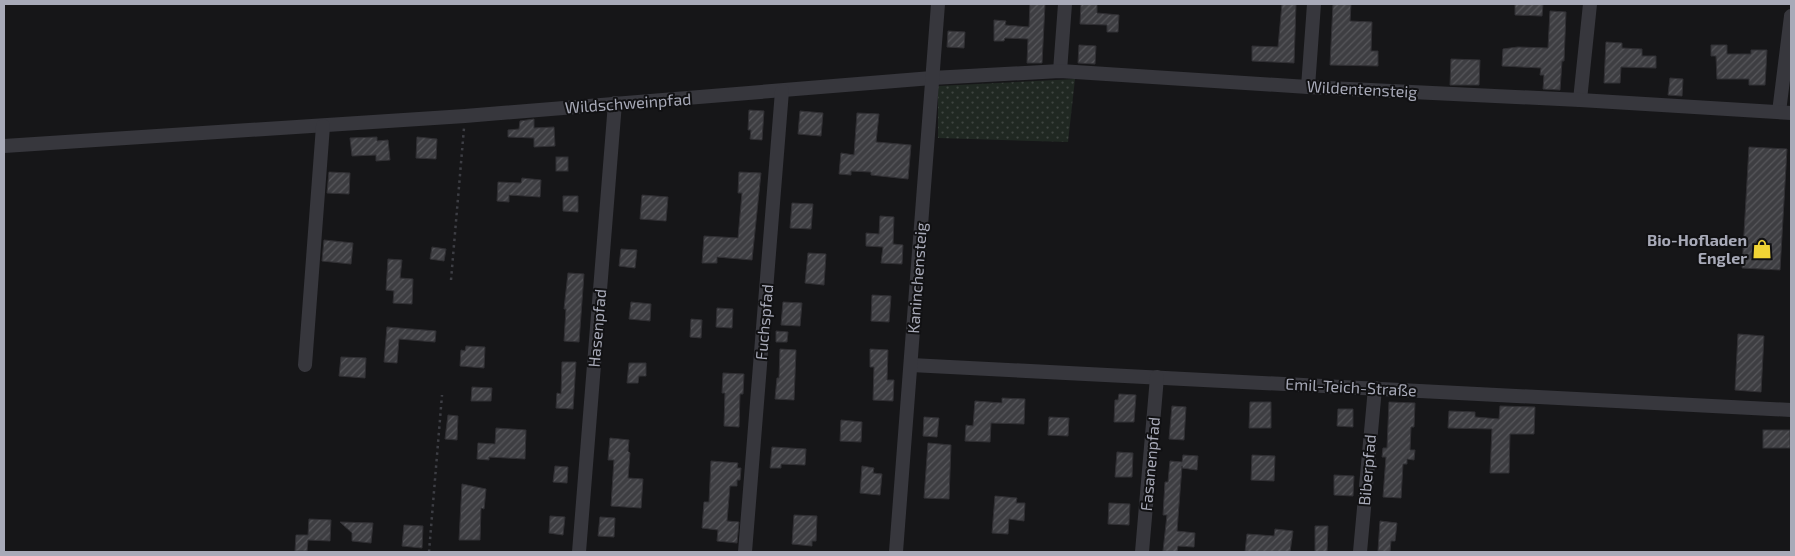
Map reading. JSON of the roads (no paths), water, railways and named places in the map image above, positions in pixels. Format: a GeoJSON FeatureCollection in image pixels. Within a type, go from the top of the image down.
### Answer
{"type":"FeatureCollection","features":[{"type":"Feature","properties":{"kind":"street","name":"Kaninchensteig"},"geometry":{"type":"LineString","coordinates":[[896,552],[938,4]]}},
{"type":"Feature","properties":{"kind":"street"},"geometry":{"type":"LineString","coordinates":[[1060,71],[1064,4]]}},
{"type":"Feature","properties":{"kind":"street"},"geometry":{"type":"LineString","coordinates":[[1308,87],[1314,4]]}},
{"type":"Feature","properties":{"kind":"street"},"geometry":{"type":"LineString","coordinates":[[1580,100],[1590,4]]}},
{"type":"Feature","properties":{"kind":"street"},"geometry":{"type":"LineString","coordinates":[[1785,112],[1791,16]]}},
{"type":"Feature","properties":{"kind":"street","name":"Wildentensteig"},"geometry":{"type":"LineString","coordinates":[[932,78],[1060,71],[1308,87],[1785,112]]}},
{"type":"Feature","properties":{"kind":"street","name":"Wildschweinpfad"},"geometry":{"type":"LineString","coordinates":[[4,146],[465,116],[932,78]]}},
{"type":"Feature","properties":{"kind":"street","name":"Fuchspfad"},"geometry":{"type":"LineString","coordinates":[[745,552],[782,91]]}},
{"type":"Feature","properties":{"kind":"street","name":"Hasenpfad"},"geometry":{"type":"LineString","coordinates":[[579,552],[615,103]]}},
{"type":"Feature","properties":{"kind":"street"},"geometry":{"type":"LineString","coordinates":[[304,365],[323,126]]}},
{"type":"Feature","properties":{"kind":"street","name":"Emil-Teich-Straße"},"geometry":{"type":"LineString","coordinates":[[911,365],[1791,410]]}},
{"type":"Feature","properties":{"kind":"street","name":"Fasanenpfad"},"geometry":{"type":"LineString","coordinates":[[1142,552],[1158,377]]}},
{"type":"Feature","properties":{"kind":"street","name":"Biberpfad"},"geometry":{"type":"LineString","coordinates":[[1360,552],[1375,388]]}},
{"type":"Feature","properties":{"kind":"place","name":"Bio-Hofladen Engler"},"geometry":{"type":"Point","coordinates":[1762,249]}}]}
